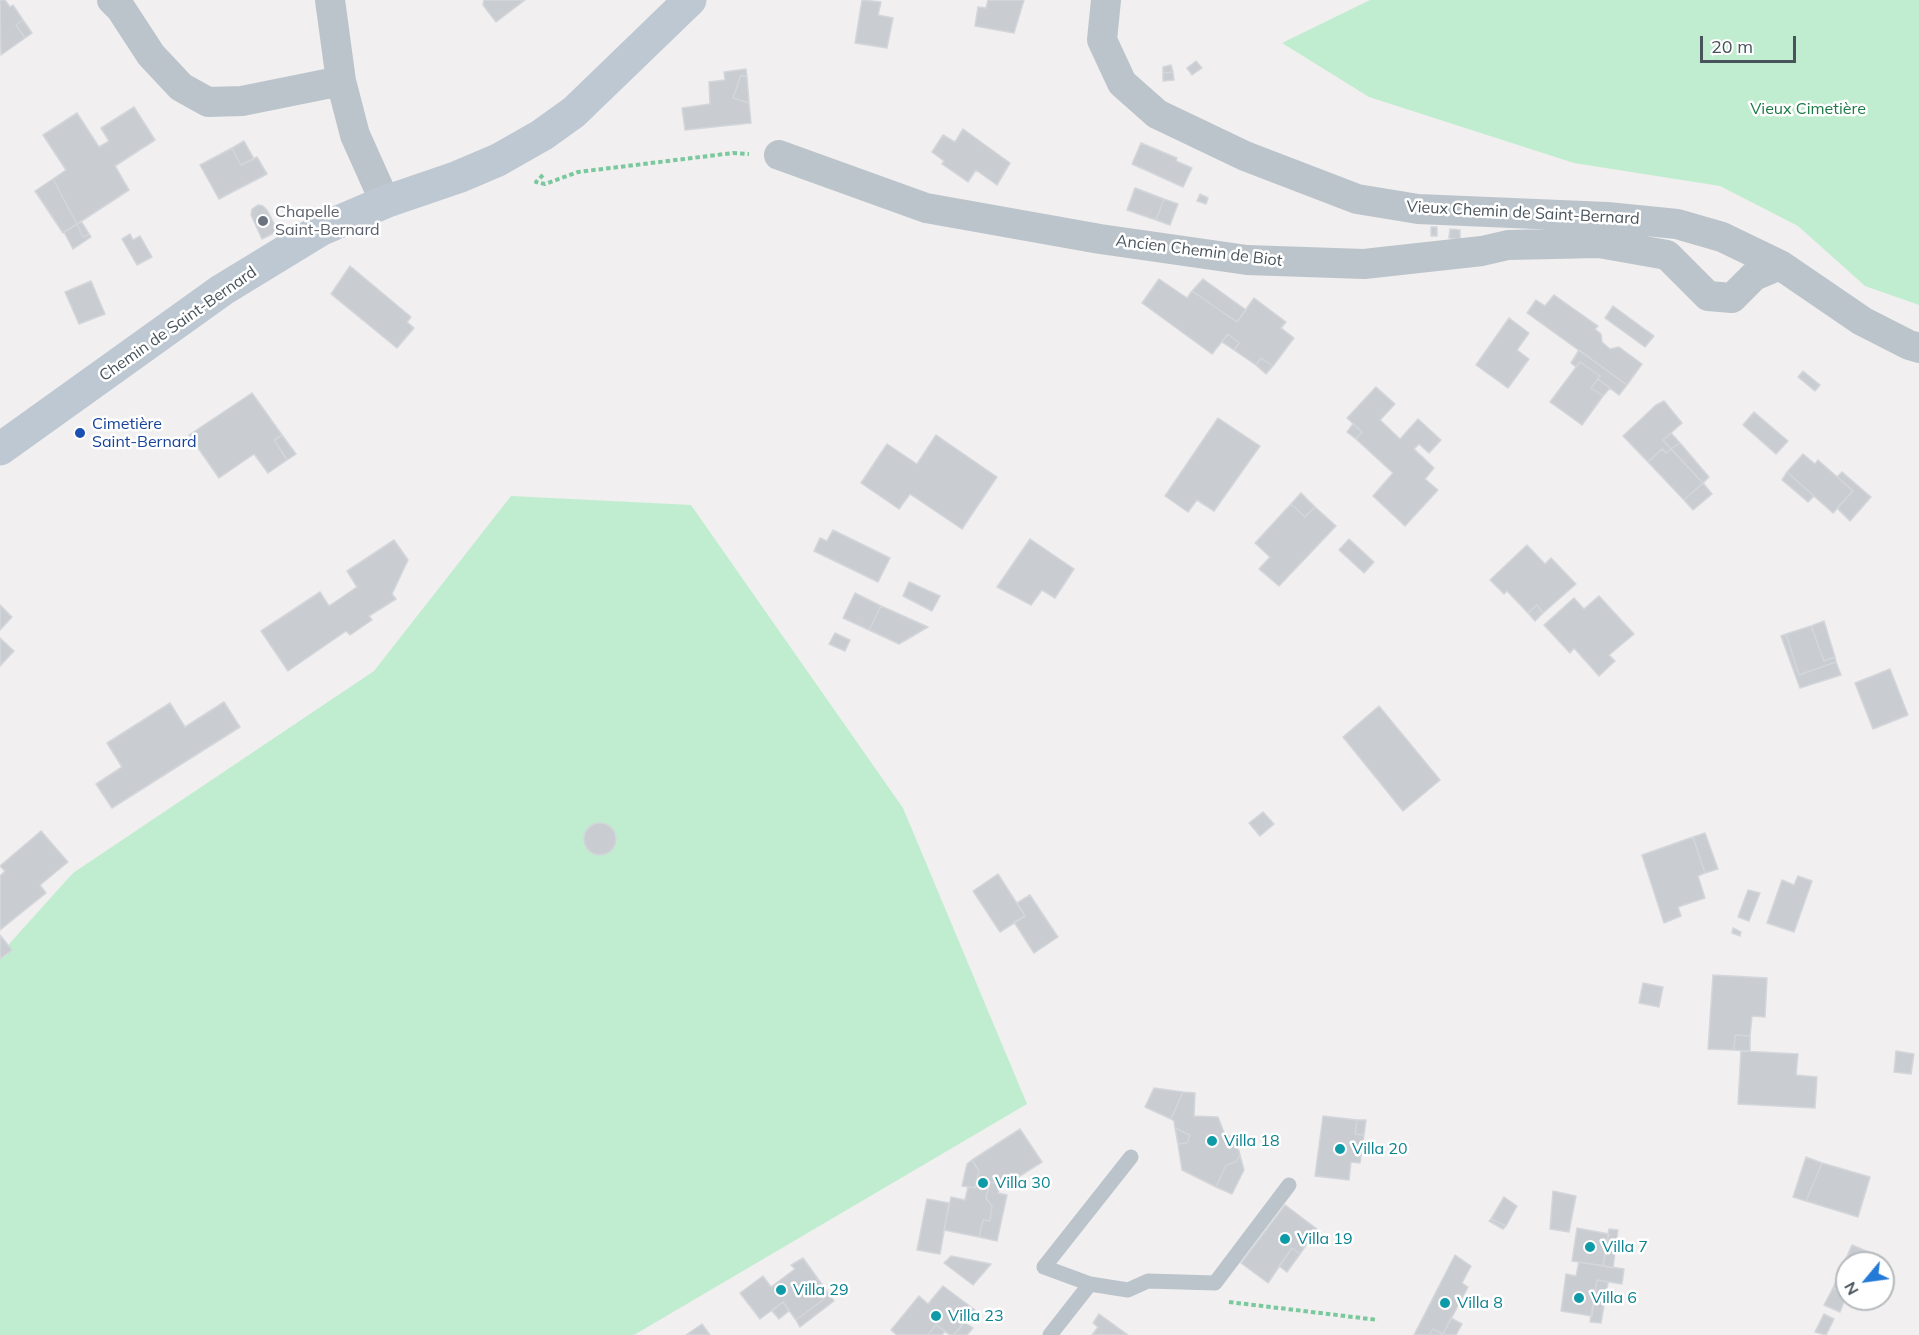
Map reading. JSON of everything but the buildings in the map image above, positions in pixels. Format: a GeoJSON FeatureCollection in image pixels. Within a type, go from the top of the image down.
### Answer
{"type":"FeatureCollection","features":[{"type":"Feature","properties":{"kind":"main road","name":"Chemin de Saint-Bernard"},"geometry":{"type":"LineString","coordinates":[[0,449],[222,290],[322,229],[385,202],[458,177],[498,160],[542,135],[574,112],[690,0]]}},
{"type":"Feature","properties":{"kind":"street"},"geometry":{"type":"LineString","coordinates":[[112,0],[121,9],[151,55],[181,87],[208,102],[242,101],[341,81]]}},
{"type":"Feature","properties":{"kind":"street"},"geometry":{"type":"LineString","coordinates":[[330,0],[341,81],[354,135],[385,202]]}},
{"type":"Feature","properties":{"kind":"street","name":"Vieux Chemin de Saint-Bernard"},"geometry":{"type":"LineString","coordinates":[[1106,0],[1102,40],[1122,83],[1157,114],[1245,156],[1357,199],[1418,209],[1607,217],[1677,224],[1722,237],[1780,265]]}},
{"type":"Feature","properties":{"kind":"street","name":"Ancien Chemin de Biot"},"geometry":{"type":"LineString","coordinates":[[779,155],[926,208],[1100,239],[1247,260],[1364,264],[1482,251],[1508,245],[1599,243],[1667,255],[1708,296],[1732,298],[1754,276],[1780,265]]}},
{"type":"Feature","properties":{"kind":"street"},"geometry":{"type":"LineString","coordinates":[[1780,265],[1862,321],[1919,348]]}},
{"type":"Feature","properties":{"kind":"lane"},"geometry":{"type":"LineString","coordinates":[[1131,1157],[1044,1267],[1090,1284],[1128,1290],[1148,1281],[1215,1283],[1289,1185]]}},
{"type":"Feature","properties":{"kind":"lane"},"geometry":{"type":"LineString","coordinates":[[1050,1335],[1090,1284]]}},
{"type":"Feature","properties":{"kind":"path"},"geometry":{"type":"LineString","coordinates":[[540,170],[546,171],[536,182],[545,184],[578,172],[733,153],[779,155]]}},
{"type":"Feature","properties":{"kind":"path"},"geometry":{"type":"LineString","coordinates":[[1223,1302],[1378,1320]]}},
{"type":"Feature","properties":{"kind":"green space","name":"Vieux Cimetière"},"geometry":{"type":"Polygon","coordinates":[[[1370,0],[1919,0],[1919,305],[1865,286],[1798,226],[1720,186],[1574,163],[1369,97],[1282,43],[1370,0]]]}},
{"type":"Feature","properties":{"kind":"green space"},"geometry":{"type":"Polygon","coordinates":[[[511,496],[691,505],[903,808],[1027,1104],[634,1335],[0,1335],[0,954],[73,873],[374,671],[511,496]]]}},
{"type":"Feature","properties":{"kind":"place","name":"Chapelle Saint-Bernard"},"geometry":{"type":"Point","coordinates":[263,221]}},
{"type":"Feature","properties":{"kind":"place","name":"Cimetière Saint-Bernard"},"geometry":{"type":"Point","coordinates":[80,433]}},
{"type":"Feature","properties":{"kind":"place","name":"Villa 18"},"geometry":{"type":"Point","coordinates":[1212,1141]}},
{"type":"Feature","properties":{"kind":"place","name":"Villa 20"},"geometry":{"type":"Point","coordinates":[1340,1149]}},
{"type":"Feature","properties":{"kind":"place","name":"Villa 30"},"geometry":{"type":"Point","coordinates":[983,1183]}},
{"type":"Feature","properties":{"kind":"place","name":"Villa 19"},"geometry":{"type":"Point","coordinates":[1285,1239]}},
{"type":"Feature","properties":{"kind":"place","name":"Villa 7"},"geometry":{"type":"Point","coordinates":[1590,1247]}},
{"type":"Feature","properties":{"kind":"place","name":"Villa 29"},"geometry":{"type":"Point","coordinates":[781,1290]}},
{"type":"Feature","properties":{"kind":"place","name":"Villa 6"},"geometry":{"type":"Point","coordinates":[1579,1298]}},
{"type":"Feature","properties":{"kind":"place","name":"Villa 8"},"geometry":{"type":"Point","coordinates":[1445,1303]}},
{"type":"Feature","properties":{"kind":"place","name":"Villa 23"},"geometry":{"type":"Point","coordinates":[936,1316]}}]}
